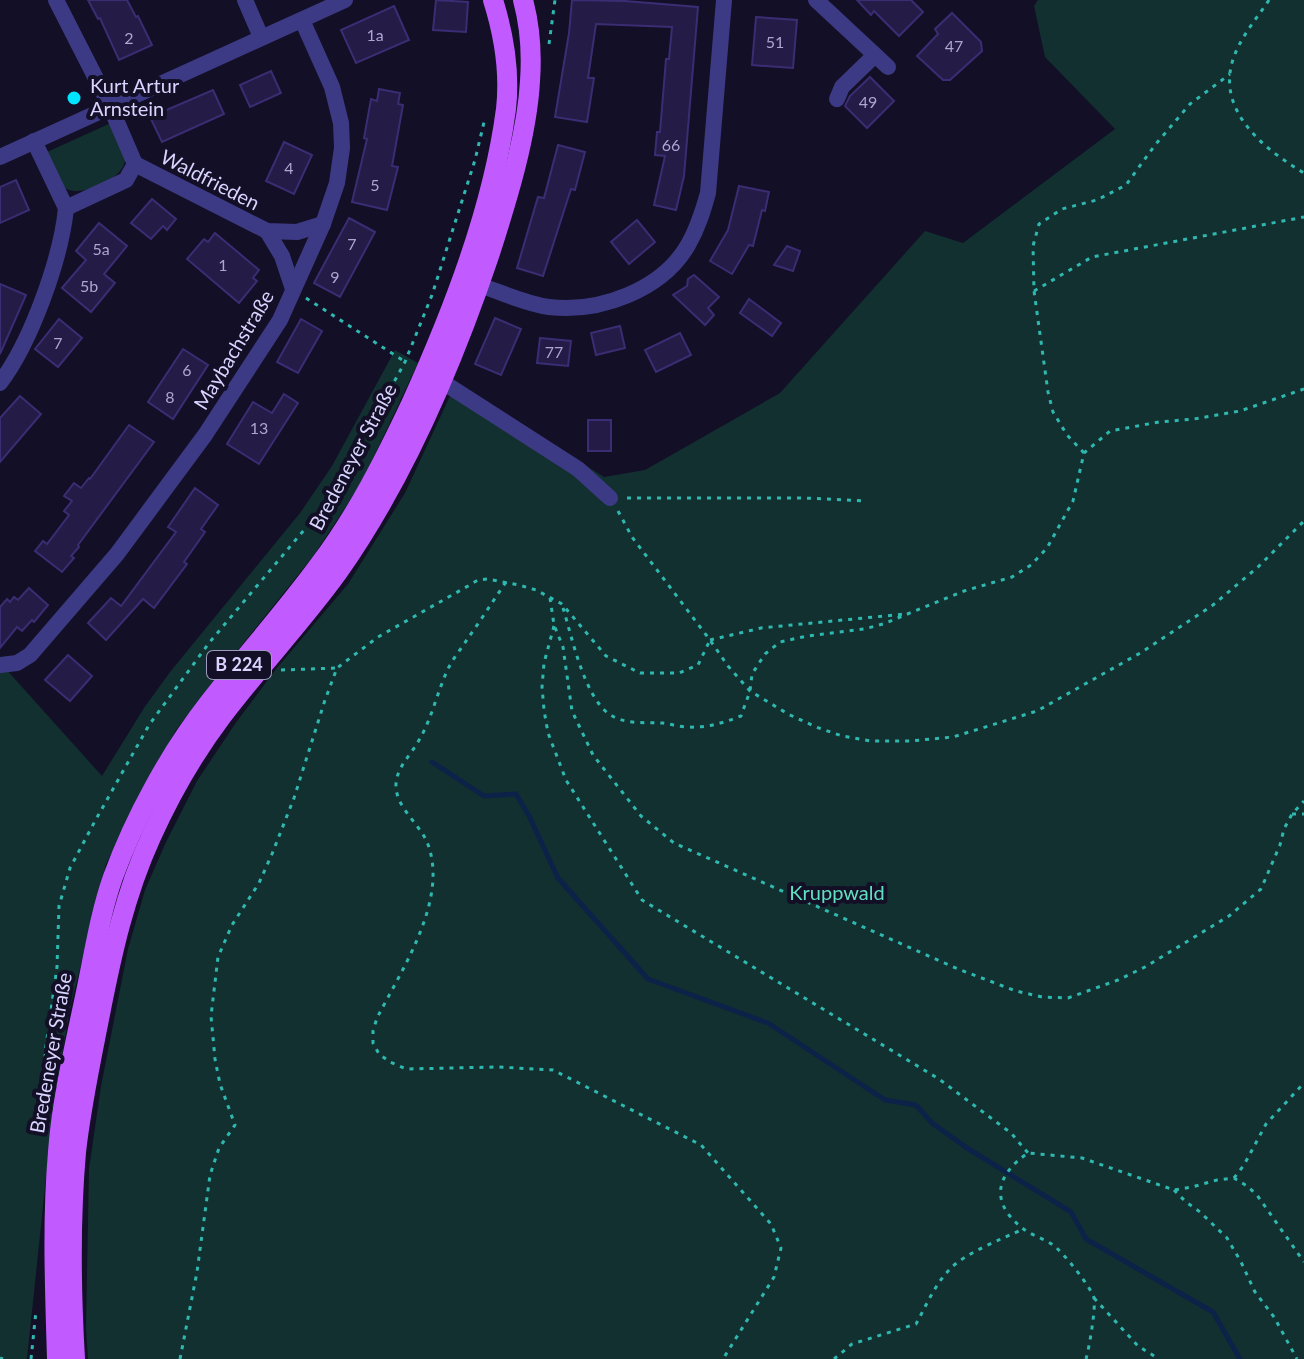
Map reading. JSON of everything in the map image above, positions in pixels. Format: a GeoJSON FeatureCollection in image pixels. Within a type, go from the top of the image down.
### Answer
{"type":"FeatureCollection","features":[{"type":"Feature","properties":{"kind":"main road","name":"Bredeneyer Straße"},"geometry":{"type":"LineString","coordinates":[[57,1359],[55,1249],[58,1151],[69,1073],[96,940],[113,878],[168,763],[207,705],[321,563],[354,513],[390,449],[433,355],[483,213],[504,120],[507,74],[503,37],[493,0]]}},
{"type":"Feature","properties":{"kind":"main road","name":"Bredeneyer Straße"},"geometry":{"type":"LineString","coordinates":[[75,1359],[73,1225],[76,1153],[113,946],[130,886],[183,775],[219,719],[337,573],[371,521],[403,463],[441,381],[479,285],[518,156],[530,83],[531,48],[523,0]]}},
{"type":"Feature","properties":{"kind":"street","name":"Waldfrieden"},"geometry":{"type":"LineString","coordinates":[[56,0],[110,106],[135,164],[267,231],[297,232],[323,224]]}},
{"type":"Feature","properties":{"kind":"street"},"geometry":{"type":"LineString","coordinates":[[245,0],[261,37]]}},
{"type":"Feature","properties":{"kind":"street"},"geometry":{"type":"LineString","coordinates":[[0,157],[345,0]]}},
{"type":"Feature","properties":{"kind":"street"},"geometry":{"type":"LineString","coordinates":[[479,285],[548,307],[590,307],[631,295],[673,264],[687,246],[708,193],[724,0]]}},
{"type":"Feature","properties":{"kind":"street"},"geometry":{"type":"LineString","coordinates":[[816,0],[888,67]]}},
{"type":"Feature","properties":{"kind":"street","name":"Maybachstraße"},"geometry":{"type":"LineString","coordinates":[[0,665],[17,663],[30,655],[117,554],[205,435],[280,320],[323,224],[337,183],[342,148],[341,123],[332,87],[302,20]]}},
{"type":"Feature","properties":{"kind":"street"},"geometry":{"type":"LineString","coordinates":[[837,99],[842,87],[875,55]]}},
{"type":"Feature","properties":{"kind":"street"},"geometry":{"type":"LineString","coordinates":[[0,383],[12,368],[30,330],[54,267],[64,229],[66,208],[34,141]]}},
{"type":"Feature","properties":{"kind":"street","name":"Waldfrieden"},"geometry":{"type":"LineString","coordinates":[[66,208],[126,180],[135,164]]}},
{"type":"Feature","properties":{"kind":"street","name":"Waldfrieden"},"geometry":{"type":"LineString","coordinates":[[267,231],[282,256],[293,289]]}},
{"type":"Feature","properties":{"kind":"street"},"geometry":{"type":"LineString","coordinates":[[441,381],[578,469],[610,498]]}},
{"type":"Feature","properties":{"kind":"path"},"geometry":{"type":"LineString","coordinates":[[548,54],[555,0]]}},
{"type":"Feature","properties":{"kind":"path"},"geometry":{"type":"LineString","coordinates":[[1269,0],[1236,52],[1230,74],[1231,98],[1245,126],[1284,161],[1304,173]]}},
{"type":"Feature","properties":{"kind":"path"},"geometry":{"type":"LineString","coordinates":[[1084,453],[1067,435],[1053,412],[1048,392],[1034,291],[1033,246],[1039,224],[1062,209],[1097,200],[1126,185],[1190,104],[1230,74]]}},
{"type":"Feature","properties":{"kind":"path"},"geometry":{"type":"LineString","coordinates":[[1034,291],[1092,257],[1304,217]]}},
{"type":"Feature","properties":{"kind":"path"},"geometry":{"type":"LineString","coordinates":[[293,289],[405,362]]}},
{"type":"Feature","properties":{"kind":"path"},"geometry":{"type":"LineString","coordinates":[[562,604],[592,696],[610,715],[637,724],[714,726],[741,716],[752,674],[765,654],[780,642],[883,624],[964,591],[1012,577],[1031,565],[1047,548],[1073,501],[1084,453],[1110,431],[1240,411],[1304,389]]}},
{"type":"Feature","properties":{"kind":"path"},"geometry":{"type":"LineString","coordinates":[[867,501],[610,498],[632,537],[750,691],[816,727],[871,741],[953,737],[1037,711],[1093,681],[1213,605],[1258,567],[1304,521]]}},
{"type":"Feature","properties":{"kind":"path"},"geometry":{"type":"LineString","coordinates":[[180,1359],[197,1272],[210,1175],[219,1148],[235,1125],[220,1084],[215,1059],[211,1016],[218,957],[232,925],[259,883],[283,826],[337,668],[378,637],[478,580],[487,579],[536,590],[562,604],[606,656],[640,673],[679,673],[698,665],[710,640]]}},
{"type":"Feature","properties":{"kind":"path"},"geometry":{"type":"LineString","coordinates":[[506,582],[449,668],[436,705],[396,781],[400,802],[426,839],[431,854],[433,886],[424,924],[377,1018],[373,1043],[379,1054],[406,1069],[498,1067],[553,1070],[701,1145],[771,1224],[781,1248],[774,1277],[728,1349],[725,1359]]}},
{"type":"Feature","properties":{"kind":"path"},"geometry":{"type":"LineString","coordinates":[[550,598],[554,625],[563,647],[572,711],[593,755],[641,816],[674,843],[958,969],[1016,991],[1042,997],[1068,998],[1145,967],[1229,916],[1261,889],[1284,829],[1304,801]]}},
{"type":"Feature","properties":{"kind":"path"},"geometry":{"type":"LineString","coordinates":[[710,640],[761,628],[908,614]]}},
{"type":"Feature","properties":{"kind":"path"},"geometry":{"type":"LineString","coordinates":[[554,625],[543,675],[548,733],[566,780],[642,900],[939,1079],[1011,1133],[1028,1153],[1082,1158],[1174,1190],[1227,1238],[1255,1292],[1274,1317],[1297,1359]]}},
{"type":"Feature","properties":{"kind":"path"},"geometry":{"type":"LineString","coordinates":[[263,665],[283,670],[337,668]]}},
{"type":"Feature","properties":{"kind":"path"},"geometry":{"type":"LineString","coordinates":[[1292,814],[1304,814]]}},
{"type":"Feature","properties":{"kind":"path"},"geometry":{"type":"LineString","coordinates":[[1234,1178],[1266,1124],[1304,1083]]}},
{"type":"Feature","properties":{"kind":"path"},"geometry":{"type":"LineString","coordinates":[[1028,1153],[1006,1171],[1001,1183],[1001,1198],[1009,1216],[1023,1229],[1054,1246],[1071,1262],[1094,1298],[1138,1346],[1159,1359]]}},
{"type":"Feature","properties":{"kind":"path"},"geometry":{"type":"LineString","coordinates":[[1174,1190],[1234,1178],[1257,1195],[1304,1262]]}},
{"type":"Feature","properties":{"kind":"path"},"geometry":{"type":"LineString","coordinates":[[834,1359],[852,1344],[916,1324],[951,1268],[977,1251],[1023,1229]]}},
{"type":"Feature","properties":{"kind":"path"},"geometry":{"type":"LineString","coordinates":[[1086,1359],[1094,1298]]}},
{"type":"Feature","properties":{"kind":"green space","name":"Kruppwald"},"geometry":{"type":"Polygon","coordinates":[[[1038,0],[1304,0],[1304,1359],[88,1359],[89,1169],[101,1086],[128,949],[145,890],[197,781],[276,669],[348,584],[405,493],[456,383],[604,477],[645,470],[780,393],[925,231],[963,243],[1115,129],[1045,57],[1034,6],[1038,0]]]}},
{"type":"Feature","properties":{"kind":"green space"},"geometry":{"type":"Polygon","coordinates":[[[111,123],[125,159],[118,174],[90,189],[79,191],[63,187],[47,152],[111,123]]]}},
{"type":"Feature","properties":{"kind":"green space"},"geometry":{"type":"Polygon","coordinates":[[[395,350],[418,363],[362,482],[314,555],[176,730],[106,864],[70,1009],[54,1102],[27,1359],[0,1359],[0,668],[5,668],[102,776],[170,672],[300,513],[332,466],[395,350]]]}},
{"type":"Feature","properties":{"kind":"building"},"geometry":{"type":"Polygon","coordinates":[[[88,0],[127,0],[152,45],[119,60],[88,0]]]}},
{"type":"Feature","properties":{"kind":"building"},"geometry":{"type":"Polygon","coordinates":[[[436,0],[468,2],[466,32],[433,30],[436,0]]]}},
{"type":"Feature","properties":{"kind":"building"},"geometry":{"type":"Polygon","coordinates":[[[572,0],[698,7],[684,176],[676,210],[654,205],[665,156],[655,155],[672,27],[596,24],[588,78],[594,78],[587,122],[555,117],[572,0]]]}},
{"type":"Feature","properties":{"kind":"building"},"geometry":{"type":"Polygon","coordinates":[[[857,0],[911,0],[923,12],[899,36],[874,11],[871,15],[857,0]]]}},
{"type":"Feature","properties":{"kind":"building"},"geometry":{"type":"Polygon","coordinates":[[[394,6],[409,40],[356,63],[341,30],[394,6]]]}},
{"type":"Feature","properties":{"kind":"building"},"geometry":{"type":"Polygon","coordinates":[[[952,13],[981,42],[982,51],[950,80],[943,80],[917,56],[938,34],[935,29],[952,13]]]}},
{"type":"Feature","properties":{"kind":"building"},"geometry":{"type":"Polygon","coordinates":[[[756,17],[797,20],[793,68],[752,65],[756,17]]]}},
{"type":"Feature","properties":{"kind":"building"},"geometry":{"type":"Polygon","coordinates":[[[271,71],[281,93],[250,107],[240,85],[271,71]]]}},
{"type":"Feature","properties":{"kind":"building"},"geometry":{"type":"Polygon","coordinates":[[[870,77],[894,101],[867,128],[845,106],[850,96],[870,77]]]}},
{"type":"Feature","properties":{"kind":"building"},"geometry":{"type":"Polygon","coordinates":[[[379,89],[400,93],[398,104],[403,105],[392,166],[398,167],[387,210],[352,202],[367,139],[364,138],[371,99],[377,101],[379,89]]]}},
{"type":"Feature","properties":{"kind":"building"},"geometry":{"type":"Polygon","coordinates":[[[213,90],[224,114],[162,142],[150,117],[213,90]]]}},
{"type":"Feature","properties":{"kind":"building"},"geometry":{"type":"Polygon","coordinates":[[[284,142],[312,155],[294,194],[266,181],[284,142]]]}},
{"type":"Feature","properties":{"kind":"building"},"geometry":{"type":"Polygon","coordinates":[[[558,145],[585,152],[575,190],[571,189],[543,276],[517,268],[538,197],[544,198],[558,145]]]}},
{"type":"Feature","properties":{"kind":"building"},"geometry":{"type":"Polygon","coordinates":[[[16,180],[29,210],[0,223],[0,187],[16,180]]]}},
{"type":"Feature","properties":{"kind":"building"},"geometry":{"type":"Polygon","coordinates":[[[739,186],[769,192],[753,246],[749,245],[732,274],[710,261],[728,230],[739,186]]]}},
{"type":"Feature","properties":{"kind":"building"},"geometry":{"type":"Polygon","coordinates":[[[152,199],[176,219],[167,230],[163,226],[151,239],[131,223],[152,199]]]}},
{"type":"Feature","properties":{"kind":"building"},"geometry":{"type":"Polygon","coordinates":[[[349,218],[375,232],[340,297],[314,283],[349,218]]]}},
{"type":"Feature","properties":{"kind":"building"},"geometry":{"type":"Polygon","coordinates":[[[637,220],[655,242],[629,264],[611,242],[637,220]]]}},
{"type":"Feature","properties":{"kind":"building"},"geometry":{"type":"Polygon","coordinates":[[[99,223],[127,246],[104,274],[115,283],[91,312],[62,288],[86,260],[76,251],[99,223]]]}},
{"type":"Feature","properties":{"kind":"building"},"geometry":{"type":"Polygon","coordinates":[[[215,233],[259,270],[253,278],[257,281],[239,303],[187,259],[204,239],[208,242],[215,233]]]}},
{"type":"Feature","properties":{"kind":"building"},"geometry":{"type":"Polygon","coordinates":[[[787,246],[800,251],[793,271],[774,265],[787,246]]]}},
{"type":"Feature","properties":{"kind":"building"},"geometry":{"type":"Polygon","coordinates":[[[694,275],[719,297],[708,308],[714,315],[705,325],[673,295],[687,286],[688,279],[694,275]]]}},
{"type":"Feature","properties":{"kind":"building"},"geometry":{"type":"Polygon","coordinates":[[[0,284],[26,295],[0,354],[0,284]]]}},
{"type":"Feature","properties":{"kind":"building"},"geometry":{"type":"Polygon","coordinates":[[[749,299],[781,323],[772,336],[740,313],[749,299]]]}},
{"type":"Feature","properties":{"kind":"building"},"geometry":{"type":"Polygon","coordinates":[[[495,318],[521,329],[501,375],[475,364],[495,318]]]}},
{"type":"Feature","properties":{"kind":"building"},"geometry":{"type":"Polygon","coordinates":[[[59,319],[82,338],[58,367],[35,349],[59,319]]]}},
{"type":"Feature","properties":{"kind":"building"},"geometry":{"type":"Polygon","coordinates":[[[301,319],[322,331],[298,373],[277,362],[301,319]]]}},
{"type":"Feature","properties":{"kind":"building"},"geometry":{"type":"Polygon","coordinates":[[[620,326],[625,348],[596,355],[591,333],[620,326]]]}},
{"type":"Feature","properties":{"kind":"building"},"geometry":{"type":"Polygon","coordinates":[[[680,333],[691,355],[656,372],[645,350],[680,333]]]}},
{"type":"Feature","properties":{"kind":"building"},"geometry":{"type":"Polygon","coordinates":[[[540,338],[571,341],[568,366],[537,363],[540,338]]]}},
{"type":"Feature","properties":{"kind":"building"},"geometry":{"type":"Polygon","coordinates":[[[183,349],[208,365],[173,419],[148,402],[183,349]]]}},
{"type":"Feature","properties":{"kind":"building"},"geometry":{"type":"Polygon","coordinates":[[[284,394],[298,403],[259,464],[227,444],[253,402],[272,413],[284,394]]]}},
{"type":"Feature","properties":{"kind":"building"},"geometry":{"type":"Polygon","coordinates":[[[20,396],[41,414],[0,462],[0,418],[20,396]]]}},
{"type":"Feature","properties":{"kind":"building"},"geometry":{"type":"Polygon","coordinates":[[[588,420],[611,420],[611,451],[588,451],[588,420]]]}},
{"type":"Feature","properties":{"kind":"building"},"geometry":{"type":"Polygon","coordinates":[[[129,425],[154,442],[78,545],[71,556],[74,558],[62,572],[35,551],[43,541],[47,544],[69,515],[64,511],[72,501],[64,496],[74,483],[81,488],[90,479],[129,425]]]}},
{"type":"Feature","properties":{"kind":"building"},"geometry":{"type":"Polygon","coordinates":[[[195,488],[218,505],[201,529],[205,532],[184,562],[187,564],[154,608],[143,599],[106,640],[88,623],[111,598],[121,606],[176,532],[168,527],[195,488]]]}},
{"type":"Feature","properties":{"kind":"building"},"geometry":{"type":"Polygon","coordinates":[[[29,588],[48,605],[22,631],[17,627],[0,648],[0,607],[7,599],[10,602],[14,597],[18,600],[29,588]]]}},
{"type":"Feature","properties":{"kind":"building"},"geometry":{"type":"Polygon","coordinates":[[[68,655],[92,676],[70,701],[45,680],[68,655]]]}},
{"type":"Feature","properties":{"kind":"waterway"},"geometry":{"type":"LineString","coordinates":[[432,762],[484,796],[516,794],[558,878],[648,979],[768,1023],[885,1100],[916,1105],[932,1123],[967,1148],[1071,1212],[1086,1239],[1213,1312],[1240,1359]]}},
{"type":"Feature","properties":{"kind":"place","name":"Kurt Artur Arnstein"},"geometry":{"type":"Point","coordinates":[74,98]}}]}
